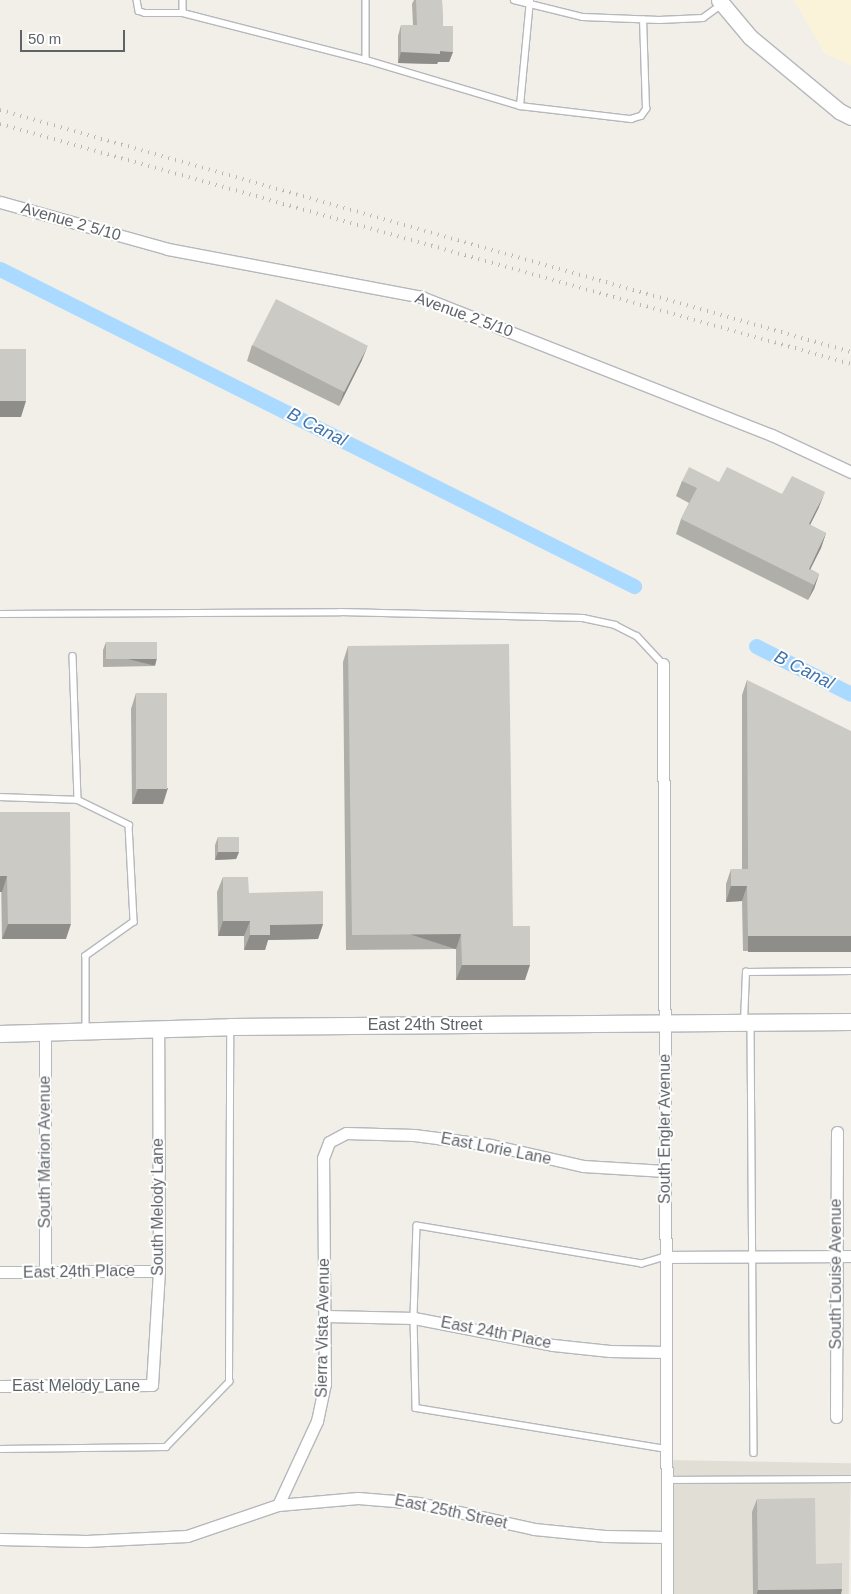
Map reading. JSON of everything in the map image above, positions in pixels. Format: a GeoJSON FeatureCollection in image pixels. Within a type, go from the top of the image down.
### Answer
{"type":"FeatureCollection","features":[{"type":"Feature","properties":{"kind":"main road","name":"East 24th Street"},"geometry":{"type":"LineString","coordinates":[[0,1034],[158,1028],[851,1022]]}},
{"type":"Feature","properties":{"kind":"street"},"geometry":{"type":"LineString","coordinates":[[721,2],[750,37],[839,111],[851,117]]}},
{"type":"Feature","properties":{"kind":"street","name":"Avenue 2 5/10"},"geometry":{"type":"LineString","coordinates":[[0,202],[168,249],[421,297],[772,435],[851,472]]}},
{"type":"Feature","properties":{"kind":"street","name":"South Engler Avenue"},"geometry":{"type":"LineString","coordinates":[[663,664],[666,1024],[666,1594]]}},
{"type":"Feature","properties":{"kind":"street","name":"South Melody Lane"},"geometry":{"type":"LineString","coordinates":[[152,1385],[159,1271],[158,1028]]}},
{"type":"Feature","properties":{"kind":"street","name":"South Marion Avenue"},"geometry":{"type":"LineString","coordinates":[[45,1032],[45,1272]]}},
{"type":"Feature","properties":{"kind":"street","name":"South Louise Avenue"},"geometry":{"type":"LineString","coordinates":[[836,1417],[835,1256],[837,1132]]}},
{"type":"Feature","properties":{"kind":"street","name":"East Lorie Lane"},"geometry":{"type":"LineString","coordinates":[[329,1142],[346,1133],[414,1135],[491,1145],[583,1166],[665,1171]]}},
{"type":"Feature","properties":{"kind":"street","name":"Sierra Vista Avenue"},"geometry":{"type":"LineString","coordinates":[[278,1505],[318,1421],[325,1384],[326,1316],[323,1158],[329,1142]]}},
{"type":"Feature","properties":{"kind":"street"},"geometry":{"type":"LineString","coordinates":[[666,1257],[851,1256]]}},
{"type":"Feature","properties":{"kind":"street","name":"East 24th Place"},"geometry":{"type":"LineString","coordinates":[[0,1272],[159,1271]]}},
{"type":"Feature","properties":{"kind":"street","name":"East 24th Place"},"geometry":{"type":"LineString","coordinates":[[326,1316],[414,1318],[553,1345],[610,1351],[666,1352]]}},
{"type":"Feature","properties":{"kind":"street","name":"East Melody Lane"},"geometry":{"type":"LineString","coordinates":[[0,1386],[152,1385]]}},
{"type":"Feature","properties":{"kind":"street","name":"East 25th Street"},"geometry":{"type":"LineString","coordinates":[[0,1539],[86,1541],[187,1536],[278,1505],[326,1499],[388,1499],[534,1529],[604,1536],[666,1537]]}},
{"type":"Feature","properties":{"kind":"lane"},"geometry":{"type":"LineString","coordinates":[[137,0],[139,11],[145,13],[183,13],[366,60],[520,106],[631,119],[641,116],[646,109],[643,20]]}},
{"type":"Feature","properties":{"kind":"lane"},"geometry":{"type":"LineString","coordinates":[[183,0],[183,13]]}},
{"type":"Feature","properties":{"kind":"lane"},"geometry":{"type":"LineString","coordinates":[[366,0],[366,60]]}},
{"type":"Feature","properties":{"kind":"lane"},"geometry":{"type":"LineString","coordinates":[[514,0],[530,2],[583,17],[643,20],[703,18],[721,2]]}},
{"type":"Feature","properties":{"kind":"lane"},"geometry":{"type":"LineString","coordinates":[[520,106],[530,2]]}},
{"type":"Feature","properties":{"kind":"lane"},"geometry":{"type":"LineString","coordinates":[[0,614],[340,612],[583,618],[615,625],[637,636],[663,664]]}},
{"type":"Feature","properties":{"kind":"lane"},"geometry":{"type":"LineString","coordinates":[[73,656],[78,800]]}},
{"type":"Feature","properties":{"kind":"lane"},"geometry":{"type":"LineString","coordinates":[[0,797],[78,800],[129,825],[134,922],[86,956],[86,1031]]}},
{"type":"Feature","properties":{"kind":"lane"},"geometry":{"type":"LineString","coordinates":[[754,1452],[746,972],[851,971]]}},
{"type":"Feature","properties":{"kind":"lane"},"geometry":{"type":"LineString","coordinates":[[0,1449],[166,1447],[229,1382],[230,1027]]}},
{"type":"Feature","properties":{"kind":"lane"},"geometry":{"type":"LineString","coordinates":[[666,1257],[642,1264],[417,1226],[414,1318],[416,1408],[666,1449]]}},
{"type":"Feature","properties":{"kind":"lane"},"geometry":{"type":"LineString","coordinates":[[666,1480],[851,1479]]}},
{"type":"Feature","properties":{"kind":"shaded area"},"geometry":{"type":"Polygon","coordinates":[[[666,1460],[851,1463],[849,1594],[664,1594],[666,1460]]]}},
{"type":"Feature","properties":{"kind":"sand"},"geometry":{"type":"Polygon","coordinates":[[[794,0],[851,0],[851,65],[825,54],[794,0]]]}},
{"type":"Feature","properties":{"kind":"building"},"geometry":{"type":"Polygon","coordinates":[[[416,0],[442,0],[443,26],[453,26],[453,52],[440,51],[440,54],[401,52],[401,25],[417,25],[416,0]]]}},
{"type":"Feature","properties":{"kind":"building"},"geometry":{"type":"Polygon","coordinates":[[[276,299],[368,346],[344,392],[252,345],[276,299]]]}},
{"type":"Feature","properties":{"kind":"building"},"geometry":{"type":"Polygon","coordinates":[[[0,349],[26,349],[26,401],[0,401],[0,349]]]}},
{"type":"Feature","properties":{"kind":"building"},"geometry":{"type":"Polygon","coordinates":[[[689,467],[719,482],[727,467],[782,494],[792,476],[825,492],[809,524],[826,533],[809,569],[819,574],[814,585],[681,519],[697,488],[682,481],[689,467]]]}},
{"type":"Feature","properties":{"kind":"building"},"geometry":{"type":"Polygon","coordinates":[[[106,642],[157,642],[157,659],[106,659],[106,642]]]}},
{"type":"Feature","properties":{"kind":"building"},"geometry":{"type":"Polygon","coordinates":[[[509,644],[513,926],[530,926],[530,965],[462,965],[461,934],[352,935],[348,646],[509,644]]]}},
{"type":"Feature","properties":{"kind":"building"},"geometry":{"type":"Polygon","coordinates":[[[747,680],[851,731],[851,936],[748,936],[747,886],[731,886],[731,869],[748,869],[747,680]]]}},
{"type":"Feature","properties":{"kind":"building"},"geometry":{"type":"Polygon","coordinates":[[[136,693],[167,693],[167,789],[136,789],[136,693]]]}},
{"type":"Feature","properties":{"kind":"building"},"geometry":{"type":"Polygon","coordinates":[[[0,812],[70,812],[71,924],[8,924],[7,876],[0,876],[0,812]]]}},
{"type":"Feature","properties":{"kind":"building"},"geometry":{"type":"Polygon","coordinates":[[[218,837],[239,837],[239,852],[218,852],[218,837]]]}},
{"type":"Feature","properties":{"kind":"building"},"geometry":{"type":"Polygon","coordinates":[[[223,877],[248,877],[249,893],[323,891],[323,924],[270,925],[270,935],[250,935],[250,921],[223,921],[223,877]]]}},
{"type":"Feature","properties":{"kind":"building"},"geometry":{"type":"Polygon","coordinates":[[[815,1498],[816,1564],[842,1563],[842,1589],[758,1590],[757,1499],[815,1498]]]}},
{"type":"Feature","properties":{"kind":"waterway","name":"B Canal"},"geometry":{"type":"LineString","coordinates":[[0,269],[634,586]]}},
{"type":"Feature","properties":{"kind":"waterway","name":"B Canal"},"geometry":{"type":"LineString","coordinates":[[756,646],[851,694]]}},
{"type":"Feature","properties":{"kind":"railway"},"geometry":{"type":"LineString","coordinates":[[0,110],[851,352]]}},
{"type":"Feature","properties":{"kind":"railway"},"geometry":{"type":"LineString","coordinates":[[0,124],[851,364]]}}]}
